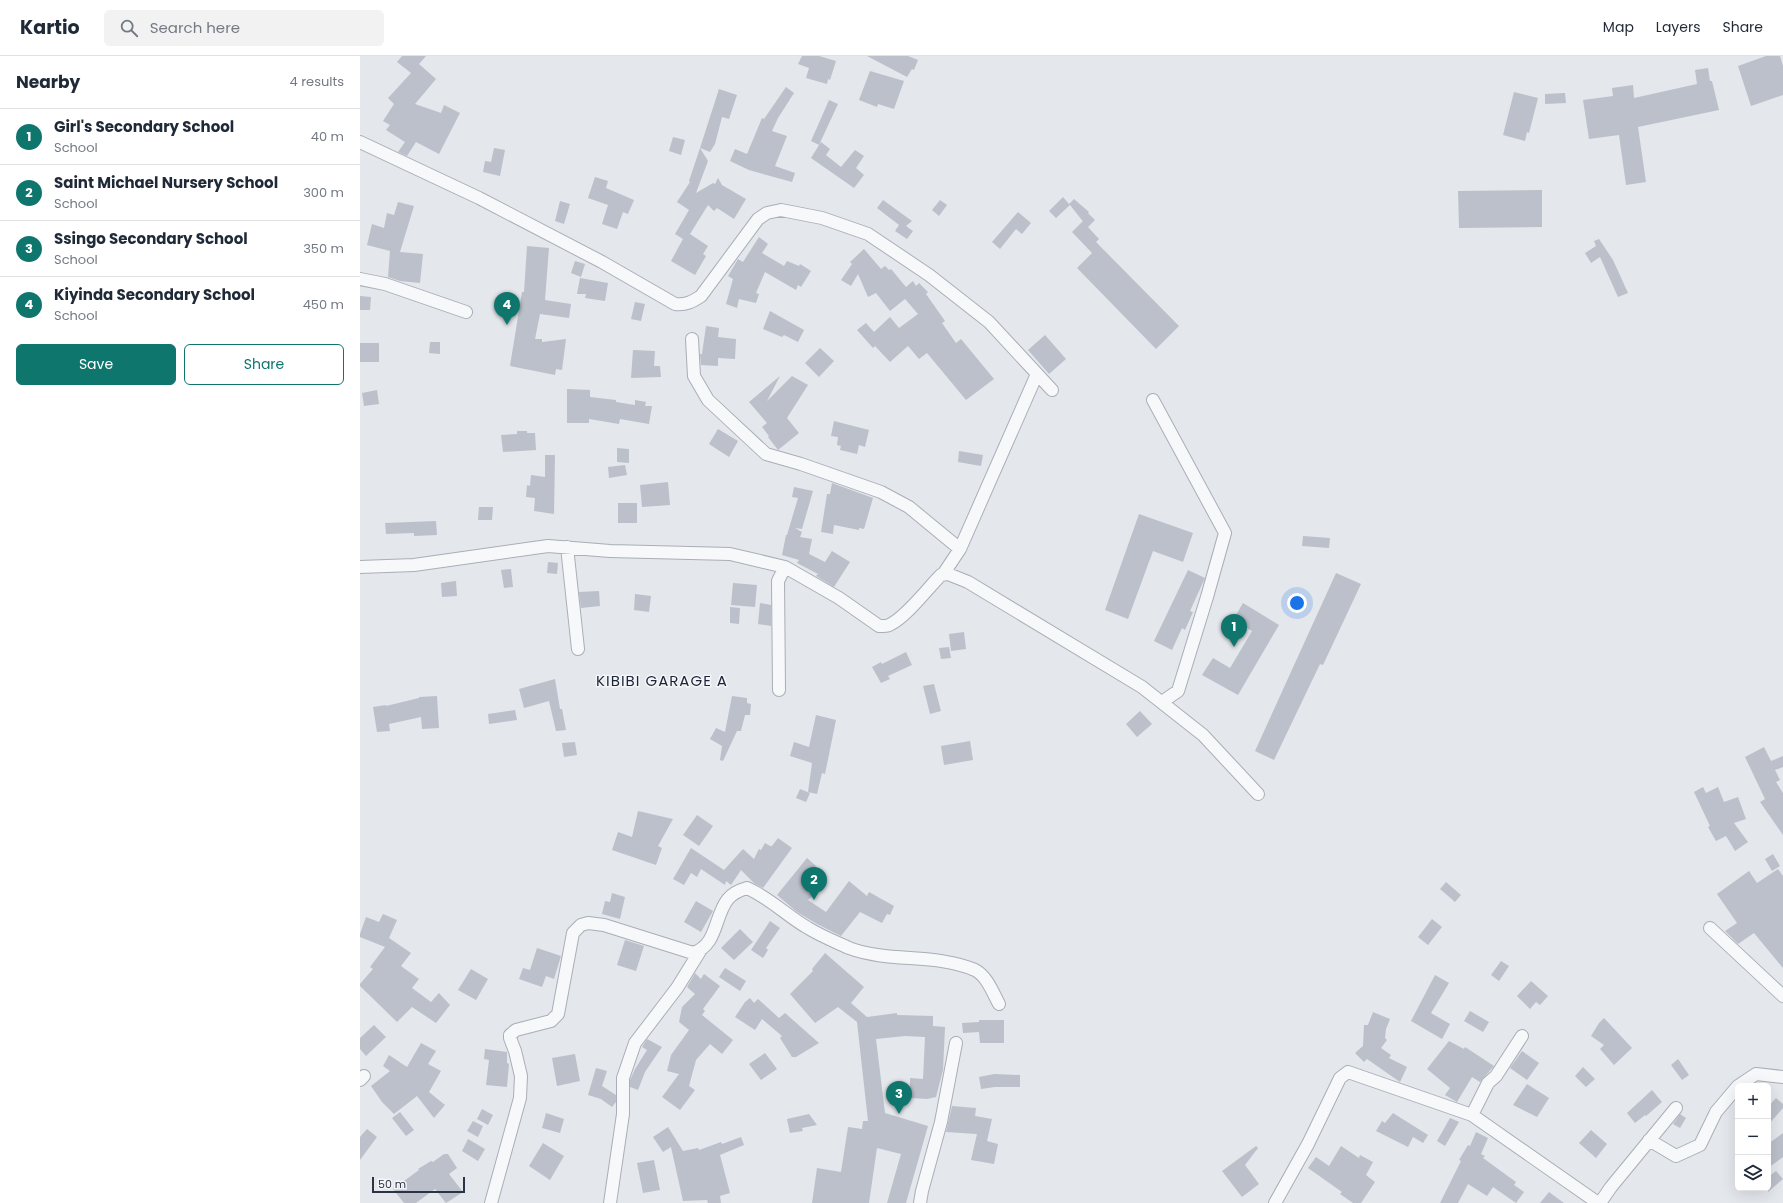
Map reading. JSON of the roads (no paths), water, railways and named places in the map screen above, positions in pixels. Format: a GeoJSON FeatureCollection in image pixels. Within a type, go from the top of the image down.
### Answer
{"type":"FeatureCollection","features":[{"type":"Feature","properties":{"kind":"street"},"geometry":{"type":"LineString","coordinates":[[360,142],[479,198],[602,262],[675,304],[683,305],[690,303],[701,296],[758,219],[767,212],[781,210],[822,218],[868,234],[929,275],[989,322],[1052,390]]}},
{"type":"Feature","properties":{"kind":"street"},"geometry":{"type":"LineString","coordinates":[[360,279],[385,284],[466,312]]}},
{"type":"Feature","properties":{"kind":"street"},"geometry":{"type":"LineString","coordinates":[[692,340],[694,376],[708,400],[766,454],[801,464],[880,492],[909,507],[960,549]]}},
{"type":"Feature","properties":{"kind":"street"},"geometry":{"type":"LineString","coordinates":[[360,567],[414,565],[548,546],[610,551],[730,554],[786,567],[839,598],[879,626],[886,626],[892,624],[944,573],[960,549],[1037,374]]}},
{"type":"Feature","properties":{"kind":"street"},"geometry":{"type":"LineString","coordinates":[[1153,400],[1225,533],[1178,691],[1162,702]]}},
{"type":"Feature","properties":{"kind":"street"},"geometry":{"type":"LineString","coordinates":[[567,548],[578,649]]}},
{"type":"Feature","properties":{"kind":"street"},"geometry":{"type":"LineString","coordinates":[[779,690],[778,582],[786,567]]}},
{"type":"Feature","properties":{"kind":"street"},"geometry":{"type":"LineString","coordinates":[[944,573],[968,582],[1142,687],[1204,735],[1258,794]]}},
{"type":"Feature","properties":{"kind":"street"},"geometry":{"type":"LineString","coordinates":[[610,1203],[623,1114],[623,1078],[634,1043],[677,988],[700,951],[708,944],[728,899],[738,891],[747,888],[758,893],[808,928],[850,948],[880,956],[952,963],[976,971],[987,982],[999,1004]]}},
{"type":"Feature","properties":{"kind":"street"},"geometry":{"type":"LineString","coordinates":[[491,1203],[520,1098],[521,1076],[510,1035],[516,1030],[551,1021],[558,1014],[573,933],[582,925],[588,923],[604,925],[684,951],[693,953],[700,951]]}},
{"type":"Feature","properties":{"kind":"street"},"geometry":{"type":"LineString","coordinates":[[1710,928],[1783,996]]}},
{"type":"Feature","properties":{"kind":"street"},"geometry":{"type":"LineString","coordinates":[[1472,1116],[1488,1083],[1496,1076],[1522,1036]]}},
{"type":"Feature","properties":{"kind":"street"},"geometry":{"type":"LineString","coordinates":[[920,1203],[941,1122],[956,1043]]}},
{"type":"Feature","properties":{"kind":"street"},"geometry":{"type":"LineString","coordinates":[[1275,1203],[1308,1144],[1340,1078],[1348,1072],[1472,1116],[1599,1203],[1676,1108]]}},
{"type":"Feature","properties":{"kind":"street"},"geometry":{"type":"LineString","coordinates":[[1742,1083],[1756,1074],[1783,1077]]}},
{"type":"Feature","properties":{"kind":"street"},"geometry":{"type":"LineString","coordinates":[[1649,1140],[1676,1156],[1700,1145],[1716,1112],[1735,1090]]}},
{"type":"Feature","properties":{"kind":"place","name":"Kiyinda Secondary School"},"geometry":{"type":"Point","coordinates":[507,325]}},
{"type":"Feature","properties":{"kind":"place","name":"Girl's Secondary School"},"geometry":{"type":"Point","coordinates":[1234,647]}},
{"type":"Feature","properties":{"kind":"place","name":"Saint Michael Nursery School"},"geometry":{"type":"Point","coordinates":[814,900]}},
{"type":"Feature","properties":{"kind":"place","name":"Ssingo Secondary School"},"geometry":{"type":"Point","coordinates":[899,1114]}},
{"type":"Feature","properties":{"kind":"district","name":"KIBIBI GARAGE A"},"geometry":{"type":"Point","coordinates":[662,680]}}]}
